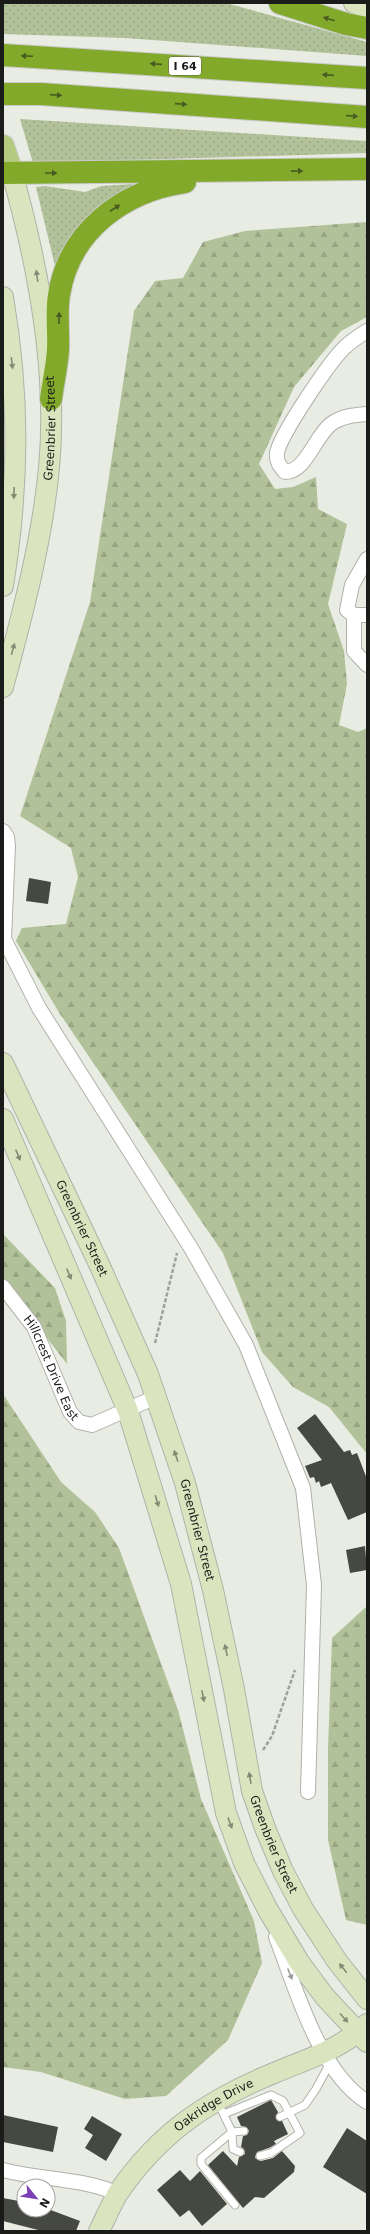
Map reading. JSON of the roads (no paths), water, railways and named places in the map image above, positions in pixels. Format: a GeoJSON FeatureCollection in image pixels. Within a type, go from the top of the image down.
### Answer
{"type":"FeatureCollection","features":[{"type":"Feature","properties":{"kind":"highway"},"geometry":{"type":"LineString","coordinates":[[280,3],[346,24],[367,28]]}},
{"type":"Feature","properties":{"kind":"highway","name":"I 64"},"geometry":{"type":"LineString","coordinates":[[3,55],[367,78]]}},
{"type":"Feature","properties":{"kind":"highway"},"geometry":{"type":"LineString","coordinates":[[3,94],[49,94],[367,117]]}},
{"type":"Feature","properties":{"kind":"highway"},"geometry":{"type":"LineString","coordinates":[[8,173],[367,169]]}},
{"type":"Feature","properties":{"kind":"highway"},"geometry":{"type":"LineString","coordinates":[[51,398],[58,352],[59,297],[64,275],[70,258],[95,223],[114,208],[138,194],[164,185],[258,171]]}},
{"type":"Feature","properties":{"kind":"main road"},"geometry":{"type":"LineString","coordinates":[[354,3],[367,8]]}},
{"type":"Feature","properties":{"kind":"main road","name":"Greenbrier Street"},"geometry":{"type":"LineString","coordinates":[[3,146],[8,173],[24,215],[35,267],[51,398],[49,468],[42,518],[20,622],[3,687]]}},
{"type":"Feature","properties":{"kind":"main road"},"geometry":{"type":"LineString","coordinates":[[3,297],[14,380],[16,431],[14,512],[3,586]]}},
{"type":"Feature","properties":{"kind":"main road","name":"Greenbrier Street"},"geometry":{"type":"LineString","coordinates":[[3,1063],[99,1264],[148,1374],[185,1483],[213,1590],[252,1792],[265,1828],[283,1871],[303,1909],[337,1961],[367,1999]]}},
{"type":"Feature","properties":{"kind":"main road"},"geometry":{"type":"LineString","coordinates":[[3,1119],[128,1410],[181,1584],[226,1813],[244,1864],[268,1910],[299,1962],[326,1997],[364,2033]]}},
{"type":"Feature","properties":{"kind":"main road","name":"Oakridge Drive"},"geometry":{"type":"LineString","coordinates":[[99,2231],[118,2194],[146,2156],[169,2133],[220,2107],[327,2058],[343,2044],[364,2033]]}},
{"type":"Feature","properties":{"kind":"street"},"geometry":{"type":"LineString","coordinates":[[367,331],[344,348],[332,362],[303,405],[281,443],[277,454],[278,465],[285,472],[292,472],[301,465],[320,435],[332,424],[355,414],[367,414]]}},
{"type":"Feature","properties":{"kind":"street"},"geometry":{"type":"LineString","coordinates":[[367,559],[352,585],[347,610],[360,615],[354,651],[367,665]]}},
{"type":"Feature","properties":{"kind":"street"},"geometry":{"type":"LineString","coordinates":[[3,831],[7,837],[8,846],[4,939],[9,952],[39,1008],[182,1233],[246,1345],[303,1488],[314,1585],[308,1792]]}},
{"type":"Feature","properties":{"kind":"street","name":"Hillcrest Drive East"},"geometry":{"type":"LineString","coordinates":[[3,1287],[34,1327],[70,1412],[79,1422],[92,1425],[156,1398]]}},
{"type":"Feature","properties":{"kind":"street"},"geometry":{"type":"LineString","coordinates":[[256,1885],[327,2058],[344,2083],[367,2102]]}},
{"type":"Feature","properties":{"kind":"street"},"geometry":{"type":"LineString","coordinates":[[3,2170],[37,2178],[90,2184],[118,2194]]}},
{"type":"Feature","properties":{"kind":"lane"},"geometry":{"type":"LineString","coordinates":[[280,2117],[305,2105],[316,2089],[327,2058]]}},
{"type":"Feature","properties":{"kind":"lane"},"geometry":{"type":"LineString","coordinates":[[260,2156],[271,2153],[300,2133],[290,2112],[282,2100],[267,2086]]}},
{"type":"Feature","properties":{"kind":"lane"},"geometry":{"type":"LineString","coordinates":[[220,2107],[232,2132],[233,2149],[240,2152]]}},
{"type":"Feature","properties":{"kind":"lane"},"geometry":{"type":"LineString","coordinates":[[235,2205],[201,2164],[201,2158],[207,2151],[232,2132],[244,2131]]}}]}
